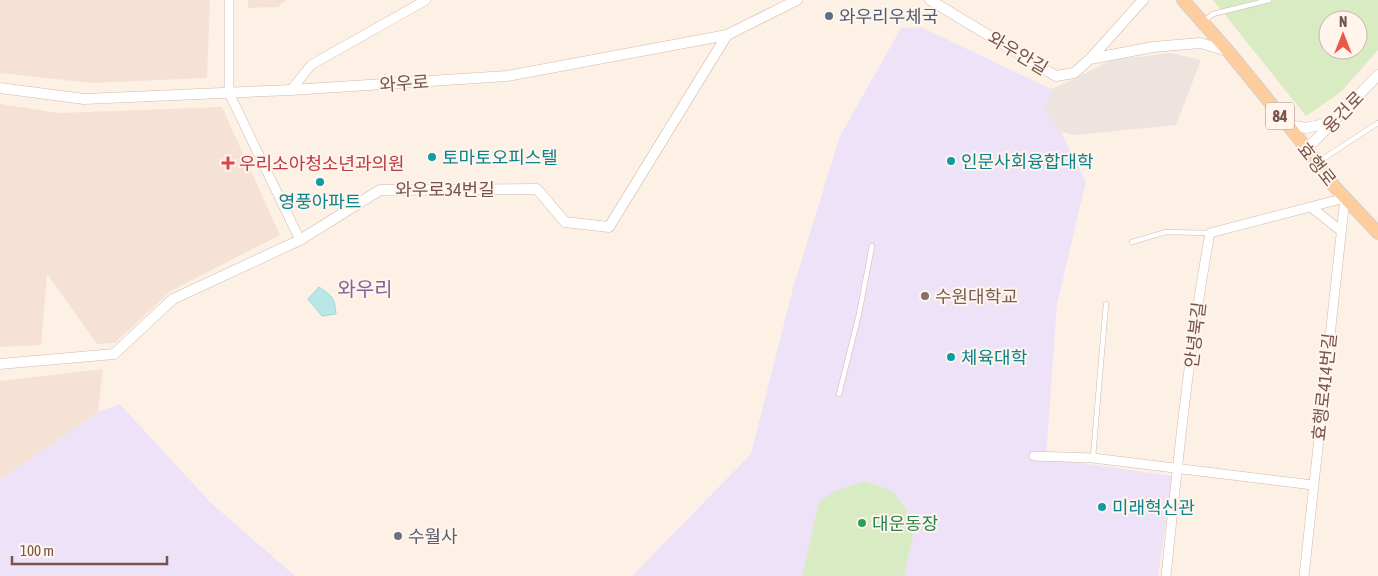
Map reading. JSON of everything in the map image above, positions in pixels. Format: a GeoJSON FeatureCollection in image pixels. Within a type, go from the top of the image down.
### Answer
{"type":"FeatureCollection","features":[{"type":"Feature","properties":{"kind":"main road","name":"효행로"},"geometry":{"type":"LineString","coordinates":[[1183,0],[1228,51],[1334,186],[1378,233]]}},
{"type":"Feature","properties":{"kind":"street"},"geometry":{"type":"LineString","coordinates":[[229,0],[229,92],[300,240]]}},
{"type":"Feature","properties":{"kind":"street"},"geometry":{"type":"LineString","coordinates":[[292,90],[310,65],[426,0]]}},
{"type":"Feature","properties":{"kind":"street","name":"와우로"},"geometry":{"type":"LineString","coordinates":[[0,88],[84,99],[292,90],[507,76],[727,35],[797,0]]}},
{"type":"Feature","properties":{"kind":"street","name":"와우안길"},"geometry":{"type":"LineString","coordinates":[[930,0],[1056,76],[1074,73],[1090,59],[1143,0]]}},
{"type":"Feature","properties":{"kind":"street","name":"와우로34번길"},"geometry":{"type":"LineString","coordinates":[[0,364],[114,354],[173,299],[300,240],[380,190],[537,189],[565,222],[609,227],[727,35]]}},
{"type":"Feature","properties":{"kind":"street"},"geometry":{"type":"LineString","coordinates":[[1090,59],[1153,47],[1200,43],[1228,51]]}},
{"type":"Feature","properties":{"kind":"street","name":"융건로"},"geometry":{"type":"LineString","coordinates":[[1307,150],[1378,75]]}},
{"type":"Feature","properties":{"kind":"street"},"geometry":{"type":"LineString","coordinates":[[1287,125],[1306,128],[1334,121]]}},
{"type":"Feature","properties":{"kind":"street"},"geometry":{"type":"LineString","coordinates":[[1210,233],[1345,198]]}},
{"type":"Feature","properties":{"kind":"street","name":"효행로414번길"},"geometry":{"type":"LineString","coordinates":[[1304,576],[1345,198]]}},
{"type":"Feature","properties":{"kind":"street"},"geometry":{"type":"LineString","coordinates":[[1311,207],[1341,231]]}},
{"type":"Feature","properties":{"kind":"street","name":"안녕북길"},"geometry":{"type":"LineString","coordinates":[[1166,576],[1203,272],[1210,233]]}},
{"type":"Feature","properties":{"kind":"street"},"geometry":{"type":"LineString","coordinates":[[1034,456],[1093,458],[1313,485]]}},
{"type":"Feature","properties":{"kind":"lane"},"geometry":{"type":"LineString","coordinates":[[1203,22],[1213,14],[1269,0]]}},
{"type":"Feature","properties":{"kind":"lane"},"geometry":{"type":"LineString","coordinates":[[1317,162],[1378,123]]}},
{"type":"Feature","properties":{"kind":"lane"},"geometry":{"type":"LineString","coordinates":[[1132,242],[1166,232],[1210,233]]}},
{"type":"Feature","properties":{"kind":"lane"},"geometry":{"type":"LineString","coordinates":[[839,394],[859,314],[872,246]]}},
{"type":"Feature","properties":{"kind":"lane"},"geometry":{"type":"LineString","coordinates":[[1093,458],[1106,304]]}},
{"type":"Feature","properties":{"kind":"shaded area"},"geometry":{"type":"Polygon","coordinates":[[[0,0],[210,0],[207,78],[91,83],[0,73],[0,0]]]}},
{"type":"Feature","properties":{"kind":"shaded area"},"geometry":{"type":"Polygon","coordinates":[[[248,0],[286,0],[278,7],[248,8],[248,0]]]}},
{"type":"Feature","properties":{"kind":"shaded area","name":"수원대학교"},"geometry":{"type":"Polygon","coordinates":[[[921,27],[1051,89],[1044,110],[1061,132],[1086,181],[1057,304],[1046,458],[1173,476],[1158,576],[632,576],[751,454],[793,288],[840,136],[901,28],[921,27]]]}},
{"type":"Feature","properties":{"kind":"shaded area"},"geometry":{"type":"Polygon","coordinates":[[[1171,53],[1201,60],[1176,125],[1074,135],[1061,132],[1044,110],[1051,89],[1111,60],[1171,53]]]}},
{"type":"Feature","properties":{"kind":"shaded area"},"geometry":{"type":"Polygon","coordinates":[[[0,104],[59,113],[222,107],[280,235],[171,291],[115,343],[97,344],[47,274],[41,345],[0,347],[0,104]]]}},
{"type":"Feature","properties":{"kind":"shaded area"},"geometry":{"type":"Polygon","coordinates":[[[103,369],[98,412],[0,480],[0,381],[103,369]]]}},
{"type":"Feature","properties":{"kind":"shaded area"},"geometry":{"type":"Polygon","coordinates":[[[120,404],[210,502],[295,576],[0,576],[0,480],[98,412],[120,404]]]}},
{"type":"Feature","properties":{"kind":"green space"},"geometry":{"type":"Polygon","coordinates":[[[1213,0],[1378,0],[1378,50],[1341,92],[1306,116],[1213,0]]]}},
{"type":"Feature","properties":{"kind":"green space","name":"대운동장"},"geometry":{"type":"Polygon","coordinates":[[[865,481],[892,491],[907,510],[913,536],[904,576],[802,576],[819,502],[833,492],[865,481]]]}},
{"type":"Feature","properties":{"kind":"water"},"geometry":{"type":"Polygon","coordinates":[[[319,287],[332,298],[336,314],[322,316],[308,299],[319,287]]]}},
{"type":"Feature","properties":{"kind":"place","name":"와우리우체국"},"geometry":{"type":"Point","coordinates":[829,16]}},
{"type":"Feature","properties":{"kind":"place","name":"토마토오피스텔"},"geometry":{"type":"Point","coordinates":[432,157]}},
{"type":"Feature","properties":{"kind":"place","name":"인문사회융합대학"},"geometry":{"type":"Point","coordinates":[951,161]}},
{"type":"Feature","properties":{"kind":"place","name":"우리소아청소년과의원"},"geometry":{"type":"Point","coordinates":[228,163]}},
{"type":"Feature","properties":{"kind":"place","name":"영풍아파트"},"geometry":{"type":"Point","coordinates":[320,182]}},
{"type":"Feature","properties":{"kind":"place","name":"수원대학교"},"geometry":{"type":"Point","coordinates":[925,296]}},
{"type":"Feature","properties":{"kind":"place","name":"체육대학"},"geometry":{"type":"Point","coordinates":[951,357]}},
{"type":"Feature","properties":{"kind":"place","name":"미래혁신관"},"geometry":{"type":"Point","coordinates":[1102,507]}},
{"type":"Feature","properties":{"kind":"place","name":"대운동장"},"geometry":{"type":"Point","coordinates":[862,523]}},
{"type":"Feature","properties":{"kind":"place","name":"수월사"},"geometry":{"type":"Point","coordinates":[398,536]}},
{"type":"Feature","properties":{"kind":"district","name":"와우리"},"geometry":{"type":"Point","coordinates":[365,288]}}]}
